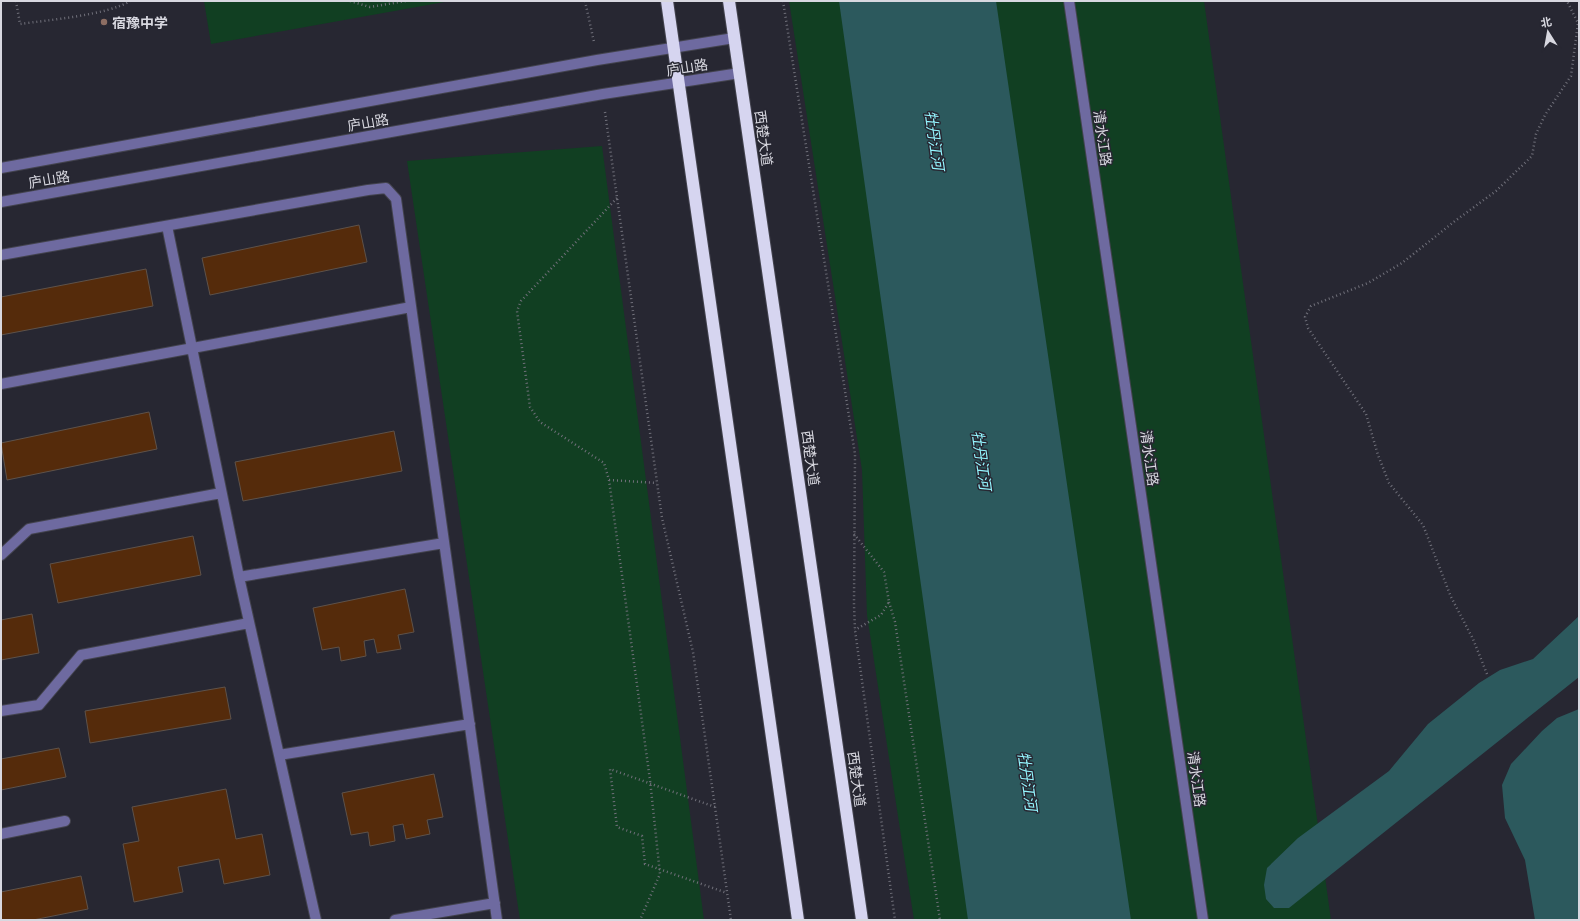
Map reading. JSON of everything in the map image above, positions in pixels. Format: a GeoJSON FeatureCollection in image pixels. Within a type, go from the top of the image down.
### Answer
{"type":"FeatureCollection","features":[{"type":"Feature","properties":{"kind":"highway"},"geometry":{"type":"LineString","coordinates":[[667,1],[798,920]]}},
{"type":"Feature","properties":{"kind":"highway","name":"西楚大道"},"geometry":{"type":"LineString","coordinates":[[729,1],[862,920]]}},
{"type":"Feature","properties":{"kind":"street","name":"清水江路"},"geometry":{"type":"LineString","coordinates":[[1069,1],[1203,920]]}},
{"type":"Feature","properties":{"kind":"street","name":"庐山路"},"geometry":{"type":"LineString","coordinates":[[1,168],[597,60],[734,38]]}},
{"type":"Feature","properties":{"kind":"street","name":"庐山路"},"geometry":{"type":"LineString","coordinates":[[1,202],[603,94],[740,73]]}},
{"type":"Feature","properties":{"kind":"street"},"geometry":{"type":"LineString","coordinates":[[1,255],[386,188],[396,199],[497,920]]}},
{"type":"Feature","properties":{"kind":"street"},"geometry":{"type":"LineString","coordinates":[[167,226],[239,577],[316,920]]}},
{"type":"Feature","properties":{"kind":"street"},"geometry":{"type":"LineString","coordinates":[[1,384],[411,307]]}},
{"type":"Feature","properties":{"kind":"street"},"geometry":{"type":"LineString","coordinates":[[1,555],[29,529],[222,493]]}},
{"type":"Feature","properties":{"kind":"street"},"geometry":{"type":"LineString","coordinates":[[239,577],[444,543]]}},
{"type":"Feature","properties":{"kind":"street"},"geometry":{"type":"LineString","coordinates":[[1,711],[39,704],[81,655],[249,623]]}},
{"type":"Feature","properties":{"kind":"street"},"geometry":{"type":"LineString","coordinates":[[279,755],[470,724]]}},
{"type":"Feature","properties":{"kind":"street"},"geometry":{"type":"LineString","coordinates":[[1,834],[65,821]]}},
{"type":"Feature","properties":{"kind":"street"},"geometry":{"type":"LineString","coordinates":[[395,920],[495,902]]}},
{"type":"Feature","properties":{"kind":"path"},"geometry":{"type":"LineString","coordinates":[[16,1],[20,24],[103,11],[123,5],[130,1]]}},
{"type":"Feature","properties":{"kind":"path"},"geometry":{"type":"LineString","coordinates":[[350,1],[370,7],[406,1]]}},
{"type":"Feature","properties":{"kind":"path"},"geometry":{"type":"LineString","coordinates":[[585,1],[597,60]]}},
{"type":"Feature","properties":{"kind":"path"},"geometry":{"type":"LineString","coordinates":[[783,1],[855,454],[854,534],[856,630],[895,920]]}},
{"type":"Feature","properties":{"kind":"path"},"geometry":{"type":"LineString","coordinates":[[1487,674],[1473,639],[1451,597],[1423,525],[1389,483],[1378,455],[1366,414],[1308,328],[1305,317],[1311,306],[1368,283],[1402,263],[1454,221],[1496,191],[1532,156],[1536,134],[1545,115],[1571,76],[1578,23],[1567,1]]}},
{"type":"Feature","properties":{"kind":"path"},"geometry":{"type":"LineString","coordinates":[[603,94],[662,518],[693,652],[731,920]]}},
{"type":"Feature","properties":{"kind":"path"},"geometry":{"type":"LineString","coordinates":[[618,198],[521,301],[517,311],[530,407],[540,422],[604,463],[609,480],[650,783],[660,869],[660,874],[640,920]]}},
{"type":"Feature","properties":{"kind":"path"},"geometry":{"type":"LineString","coordinates":[[609,480],[657,482]]}},
{"type":"Feature","properties":{"kind":"path"},"geometry":{"type":"LineString","coordinates":[[854,534],[884,572],[889,602],[895,622],[940,920]]}},
{"type":"Feature","properties":{"kind":"path"},"geometry":{"type":"LineString","coordinates":[[856,630],[880,614],[889,602]]}},
{"type":"Feature","properties":{"kind":"path"},"geometry":{"type":"LineString","coordinates":[[715,807],[610,769],[617,827],[642,836],[645,864],[727,893]]}},
{"type":"Feature","properties":{"kind":"green space"},"geometry":{"type":"Polygon","coordinates":[[[204,1],[450,1],[211,44],[204,1]]]}},
{"type":"Feature","properties":{"kind":"green space"},"geometry":{"type":"Polygon","coordinates":[[[789,1],[1204,1],[1331,920],[914,920],[867,615],[862,470],[789,1]]]}},
{"type":"Feature","properties":{"kind":"green space"},"geometry":{"type":"Polygon","coordinates":[[[602,146],[704,920],[520,920],[407,161],[602,146]]]}},
{"type":"Feature","properties":{"kind":"water","name":"牡丹江河"},"geometry":{"type":"Polygon","coordinates":[[[839,1],[996,1],[1131,920],[968,920],[839,1]]]}},
{"type":"Feature","properties":{"kind":"water"},"geometry":{"type":"Polygon","coordinates":[[[1579,616],[1579,677],[1289,908],[1274,908],[1266,899],[1264,885],[1267,868],[1298,838],[1389,771],[1428,724],[1479,683],[1500,670],[1533,659],[1579,616]]]}},
{"type":"Feature","properties":{"kind":"water"},"geometry":{"type":"Polygon","coordinates":[[[1579,709],[1579,920],[1535,920],[1525,860],[1505,818],[1502,785],[1511,764],[1542,731],[1557,718],[1579,709]]]}},
{"type":"Feature","properties":{"kind":"building"},"geometry":{"type":"Polygon","coordinates":[[[359,225],[367,262],[210,295],[202,258],[359,225]]]}},
{"type":"Feature","properties":{"kind":"building"},"geometry":{"type":"Polygon","coordinates":[[[146,269],[153,306],[1,335],[1,297],[146,269]]]}},
{"type":"Feature","properties":{"kind":"building"},"geometry":{"type":"Polygon","coordinates":[[[149,412],[157,449],[7,480],[1,443],[149,412]]]}},
{"type":"Feature","properties":{"kind":"building"},"geometry":{"type":"Polygon","coordinates":[[[394,431],[402,471],[243,501],[235,462],[394,431]]]}},
{"type":"Feature","properties":{"kind":"building"},"geometry":{"type":"Polygon","coordinates":[[[193,536],[201,575],[58,603],[50,564],[193,536]]]}},
{"type":"Feature","properties":{"kind":"building"},"geometry":{"type":"Polygon","coordinates":[[[405,589],[414,632],[398,635],[401,649],[377,653],[374,639],[364,641],[366,656],[341,661],[339,647],[322,650],[313,608],[405,589]]]}},
{"type":"Feature","properties":{"kind":"building"},"geometry":{"type":"Polygon","coordinates":[[[32,614],[39,653],[1,660],[1,620],[32,614]]]}},
{"type":"Feature","properties":{"kind":"building"},"geometry":{"type":"Polygon","coordinates":[[[225,687],[231,719],[90,743],[85,711],[225,687]]]}},
{"type":"Feature","properties":{"kind":"building"},"geometry":{"type":"Polygon","coordinates":[[[59,748],[66,777],[1,790],[1,759],[59,748]]]}},
{"type":"Feature","properties":{"kind":"building"},"geometry":{"type":"Polygon","coordinates":[[[434,774],[443,817],[427,820],[430,834],[406,839],[403,824],[393,826],[395,841],[370,846],[368,832],[351,835],[342,793],[434,774]]]}},
{"type":"Feature","properties":{"kind":"building"},"geometry":{"type":"Polygon","coordinates":[[[226,789],[236,839],[262,834],[270,875],[224,884],[219,859],[178,867],[183,892],[134,902],[123,844],[139,841],[132,807],[226,789]]]}},
{"type":"Feature","properties":{"kind":"building"},"geometry":{"type":"Polygon","coordinates":[[[81,876],[88,909],[33,920],[1,920],[1,892],[81,876]]]}},
{"type":"Feature","properties":{"kind":"place","name":"宿豫中学"},"geometry":{"type":"Point","coordinates":[104,22]}}]}
